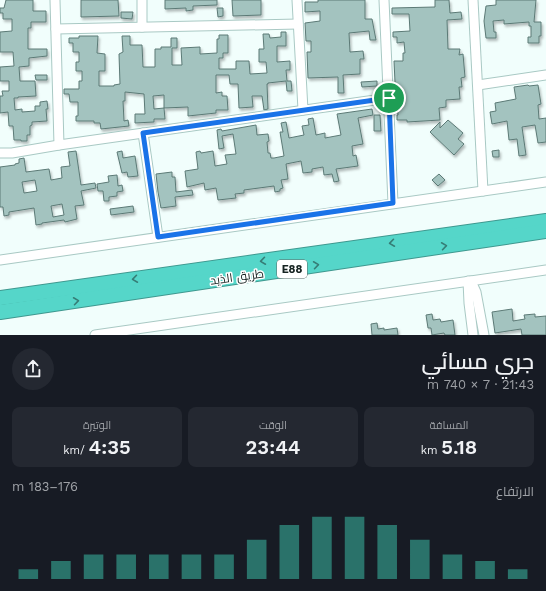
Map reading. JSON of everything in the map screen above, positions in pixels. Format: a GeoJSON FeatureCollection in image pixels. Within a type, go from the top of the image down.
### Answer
{"type":"FeatureCollection","features":[{"type":"Feature","properties":{"kind":"highway"},"geometry":{"type":"LineString","coordinates":[[500,228],[520,219],[546,213]]}},
{"type":"Feature","properties":{"kind":"highway","name":"طريق الذيد"},"geometry":{"type":"LineString","coordinates":[[0,297],[546,221]]}},
{"type":"Feature","properties":{"kind":"highway","name":"طريق الذيد"},"geometry":{"type":"LineString","coordinates":[[0,312],[546,231]]}},
{"type":"Feature","properties":{"kind":"highway"},"geometry":{"type":"LineString","coordinates":[[481,240],[507,243],[546,240]]}},
{"type":"Feature","properties":{"kind":"highway"},"geometry":{"type":"LineString","coordinates":[[0,318],[38,307]]}},
{"type":"Feature","properties":{"kind":"street"},"geometry":{"type":"LineString","coordinates":[[56,0],[59,145]]}},
{"type":"Feature","properties":{"kind":"street"},"geometry":{"type":"LineString","coordinates":[[142,0],[142,27]]}},
{"type":"Feature","properties":{"kind":"street"},"geometry":{"type":"LineString","coordinates":[[297,0],[303,110]]}},
{"type":"Feature","properties":{"kind":"street"},"geometry":{"type":"LineString","coordinates":[[384,0],[393,203]]}},
{"type":"Feature","properties":{"kind":"street"},"geometry":{"type":"LineString","coordinates":[[473,0],[483,191]]}},
{"type":"Feature","properties":{"kind":"street"},"geometry":{"type":"LineString","coordinates":[[56,29],[298,24]]}},
{"type":"Feature","properties":{"kind":"street"},"geometry":{"type":"LineString","coordinates":[[478,84],[546,75]]}},
{"type":"Feature","properties":{"kind":"street"},"geometry":{"type":"LineString","coordinates":[[0,153],[12,153],[24,150],[389,98]]}},
{"type":"Feature","properties":{"kind":"street"},"geometry":{"type":"LineString","coordinates":[[143,133],[158,237]]}},
{"type":"Feature","properties":{"kind":"street"},"geometry":{"type":"LineString","coordinates":[[0,149],[24,150]]}},
{"type":"Feature","properties":{"kind":"street"},"geometry":{"type":"LineString","coordinates":[[0,260],[546,182]]}},
{"type":"Feature","properties":{"kind":"street"},"geometry":{"type":"LineString","coordinates":[[95,335],[159,331],[546,270]]}},
{"type":"Feature","properties":{"kind":"street"},"geometry":{"type":"LineString","coordinates":[[480,312],[481,291],[483,284],[488,278]]}},
{"type":"Feature","properties":{"kind":"street"},"geometry":{"type":"LineString","coordinates":[[470,281],[476,292],[484,335]]}},
{"type":"Feature","properties":{"kind":"street"},"geometry":{"type":"LineString","coordinates":[[470,281],[470,313],[473,335]]}},
{"type":"Feature","properties":{"kind":"street"},"geometry":{"type":"LineString","coordinates":[[451,284],[457,287],[464,294],[470,313]]}},
{"type":"Feature","properties":{"kind":"street"},"geometry":{"type":"LineString","coordinates":[[470,313],[475,311],[480,312]]}},
{"type":"Feature","properties":{"kind":"building"},"geometry":{"type":"Polygon","coordinates":[[[6,0],[33,0],[33,11],[46,11],[46,22],[31,22],[31,28],[28,28],[28,49],[47,49],[47,56],[29,58],[29,66],[19,67],[20,81],[35,81],[36,96],[14,98],[15,110],[22,109],[22,112],[35,111],[35,106],[40,106],[40,102],[47,101],[47,121],[32,122],[32,125],[30,126],[30,135],[27,135],[27,141],[14,140],[13,126],[9,126],[8,112],[0,113],[0,96],[3,96],[2,91],[9,91],[9,81],[0,81],[0,67],[14,66],[13,52],[0,52],[0,32],[12,31],[12,19],[3,19],[3,13],[0,13],[0,8],[4,8],[6,0]]]}},
{"type":"Feature","properties":{"kind":"building"},"geometry":{"type":"Polygon","coordinates":[[[81,0],[118,0],[119,16],[81,17],[81,0]]]}},
{"type":"Feature","properties":{"kind":"building"},"geometry":{"type":"Polygon","coordinates":[[[165,0],[217,0],[217,5],[193,6],[193,10],[186,11],[186,8],[165,9],[165,0]]]}},
{"type":"Feature","properties":{"kind":"building"},"geometry":{"type":"Polygon","coordinates":[[[232,0],[261,0],[261,15],[233,16],[232,0]]]}},
{"type":"Feature","properties":{"kind":"building"},"geometry":{"type":"Polygon","coordinates":[[[318,0],[365,0],[365,19],[372,19],[376,40],[370,40],[369,31],[349,33],[350,52],[363,51],[364,59],[360,59],[360,74],[343,75],[344,93],[338,93],[338,77],[308,78],[307,52],[311,52],[311,41],[306,41],[305,23],[320,21],[320,11],[305,12],[305,2],[318,2],[318,0]]]}},
{"type":"Feature","properties":{"kind":"building"},"geometry":{"type":"Polygon","coordinates":[[[435,0],[449,0],[450,13],[461,12],[462,19],[447,20],[448,49],[460,49],[459,55],[463,54],[465,77],[461,78],[462,87],[459,87],[460,99],[446,100],[446,107],[439,108],[440,120],[407,122],[407,120],[397,120],[398,115],[394,61],[403,61],[403,53],[405,53],[404,42],[397,43],[397,37],[393,37],[393,32],[410,31],[409,14],[392,14],[392,8],[435,7],[435,0]]]}},
{"type":"Feature","properties":{"kind":"building"},"geometry":{"type":"Polygon","coordinates":[[[496,0],[536,0],[534,22],[541,22],[541,36],[539,36],[539,43],[528,43],[528,37],[531,37],[531,26],[529,26],[529,22],[504,24],[504,20],[493,21],[496,38],[486,38],[484,21],[486,6],[496,5],[496,0]]]}},
{"type":"Feature","properties":{"kind":"building"},"geometry":{"type":"Polygon","coordinates":[[[217,8],[223,8],[223,16],[218,17],[217,8]]]}},
{"type":"Feature","properties":{"kind":"building"},"geometry":{"type":"Polygon","coordinates":[[[121,12],[133,12],[132,19],[121,18],[121,12]]]}},
{"type":"Feature","properties":{"kind":"building"},"geometry":{"type":"Polygon","coordinates":[[[281,32],[286,32],[286,46],[277,46],[277,62],[290,61],[290,70],[286,70],[287,81],[291,81],[292,91],[287,91],[286,81],[268,83],[268,109],[264,110],[262,96],[252,96],[253,107],[239,108],[238,84],[230,84],[229,75],[216,75],[216,93],[222,92],[222,96],[227,96],[228,110],[216,110],[216,113],[188,116],[188,107],[164,108],[165,119],[154,119],[154,122],[135,123],[135,114],[145,114],[144,94],[125,92],[125,101],[123,101],[124,121],[128,120],[129,126],[101,129],[100,123],[94,123],[94,121],[76,121],[76,116],[78,116],[78,102],[70,102],[69,94],[64,94],[64,89],[79,89],[79,81],[82,81],[82,71],[76,71],[76,62],[79,62],[79,52],[73,52],[73,43],[69,43],[69,38],[79,38],[79,36],[98,36],[97,53],[105,54],[105,71],[99,71],[99,86],[114,86],[120,84],[119,54],[123,52],[122,36],[130,36],[130,45],[142,45],[143,67],[155,67],[155,49],[161,49],[161,47],[171,47],[171,38],[177,38],[177,48],[172,48],[172,65],[182,65],[181,48],[200,47],[200,54],[217,53],[217,39],[219,39],[219,35],[228,35],[228,53],[223,53],[223,58],[219,58],[219,69],[236,69],[236,61],[249,61],[250,74],[267,73],[266,62],[259,62],[259,49],[264,49],[263,34],[269,34],[270,38],[281,37],[281,32]],[[164,95],[153,96],[154,109],[164,108],[164,95]]]}},
{"type":"Feature","properties":{"kind":"building"},"geometry":{"type":"Polygon","coordinates":[[[35,75],[47,75],[47,80],[36,80],[35,75]]]}},
{"type":"Feature","properties":{"kind":"building"},"geometry":{"type":"Polygon","coordinates":[[[377,81],[377,86],[362,87],[361,82],[377,81]]]}},
{"type":"Feature","properties":{"kind":"building"},"geometry":{"type":"Polygon","coordinates":[[[538,85],[541,104],[538,105],[539,119],[546,118],[546,142],[538,143],[535,125],[522,127],[526,155],[519,156],[517,139],[509,140],[507,121],[492,124],[490,112],[496,111],[495,103],[516,99],[514,87],[538,85]]]}},
{"type":"Feature","properties":{"kind":"building"},"geometry":{"type":"Polygon","coordinates":[[[372,109],[373,115],[358,118],[363,144],[352,146],[353,156],[356,155],[358,166],[336,169],[339,181],[334,182],[332,174],[324,175],[323,167],[312,169],[312,172],[303,173],[301,161],[286,164],[288,179],[281,180],[283,188],[280,189],[280,191],[275,192],[274,186],[244,190],[244,193],[235,194],[236,198],[218,200],[216,188],[205,190],[204,183],[187,187],[185,171],[198,169],[196,152],[200,151],[201,153],[213,151],[215,166],[227,164],[225,155],[236,154],[233,134],[222,136],[224,148],[219,149],[217,130],[221,129],[222,131],[256,125],[257,135],[268,134],[268,153],[270,153],[271,158],[274,158],[284,156],[280,132],[283,132],[281,123],[286,122],[289,138],[304,135],[302,126],[309,125],[308,119],[313,118],[316,135],[325,133],[325,138],[341,135],[337,114],[372,109]]]}},
{"type":"Feature","properties":{"kind":"building"},"geometry":{"type":"Polygon","coordinates":[[[374,115],[380,115],[381,131],[374,131],[374,115]]]}},
{"type":"Feature","properties":{"kind":"building"},"geometry":{"type":"Polygon","coordinates":[[[448,120],[463,133],[458,139],[464,144],[454,155],[430,132],[440,122],[440,128],[448,120]]]}},
{"type":"Feature","properties":{"kind":"building"},"geometry":{"type":"Polygon","coordinates":[[[499,150],[499,157],[493,157],[492,151],[499,150]]]}},
{"type":"Feature","properties":{"kind":"building"},"geometry":{"type":"Polygon","coordinates":[[[76,151],[81,185],[95,183],[96,188],[81,191],[84,205],[75,206],[77,219],[65,222],[64,220],[36,225],[34,208],[9,212],[9,215],[4,216],[3,207],[0,207],[0,167],[15,165],[19,163],[19,159],[24,158],[26,172],[49,169],[51,180],[62,178],[61,167],[70,166],[68,152],[76,151]],[[35,180],[22,182],[24,193],[37,191],[35,180]],[[62,204],[51,206],[53,217],[64,215],[62,204]]]}},
{"type":"Feature","properties":{"kind":"building"},"geometry":{"type":"Polygon","coordinates":[[[122,151],[123,158],[135,156],[138,176],[128,177],[127,172],[122,173],[117,152],[122,151]]]}},
{"type":"Feature","properties":{"kind":"building"},"geometry":{"type":"Polygon","coordinates":[[[172,172],[172,177],[175,177],[176,192],[192,190],[193,195],[175,197],[176,206],[161,208],[156,174],[172,172]]]}},
{"type":"Feature","properties":{"kind":"building"},"geometry":{"type":"Polygon","coordinates":[[[439,174],[445,180],[438,186],[432,180],[439,174]]]}},
{"type":"Feature","properties":{"kind":"building"},"geometry":{"type":"Polygon","coordinates":[[[117,175],[118,186],[122,185],[123,191],[117,192],[117,196],[109,197],[109,201],[104,201],[103,191],[98,191],[97,184],[109,182],[108,176],[117,175]]]}},
{"type":"Feature","properties":{"kind":"building"},"geometry":{"type":"Polygon","coordinates":[[[133,206],[134,212],[111,215],[110,209],[133,206]]]}},
{"type":"Feature","properties":{"kind":"building"},"geometry":{"type":"Polygon","coordinates":[[[512,309],[513,321],[525,319],[524,315],[535,314],[535,317],[546,316],[546,335],[522,335],[521,329],[495,333],[492,312],[512,309]]]}},
{"type":"Feature","properties":{"kind":"building"},"geometry":{"type":"Polygon","coordinates":[[[432,314],[433,320],[440,319],[441,322],[453,320],[455,335],[445,335],[444,333],[432,335],[431,328],[428,328],[426,315],[432,314]]]}},
{"type":"Feature","properties":{"kind":"building"},"geometry":{"type":"Polygon","coordinates":[[[377,323],[378,329],[384,328],[384,330],[397,328],[398,335],[372,335],[371,324],[377,323]]]}},
{"type":"Feature","properties":{"kind":"route"},"geometry":{"type":"LineString","coordinates":[[389,98],[393,203],[158,237],[143,133],[389,98]]}}]}
